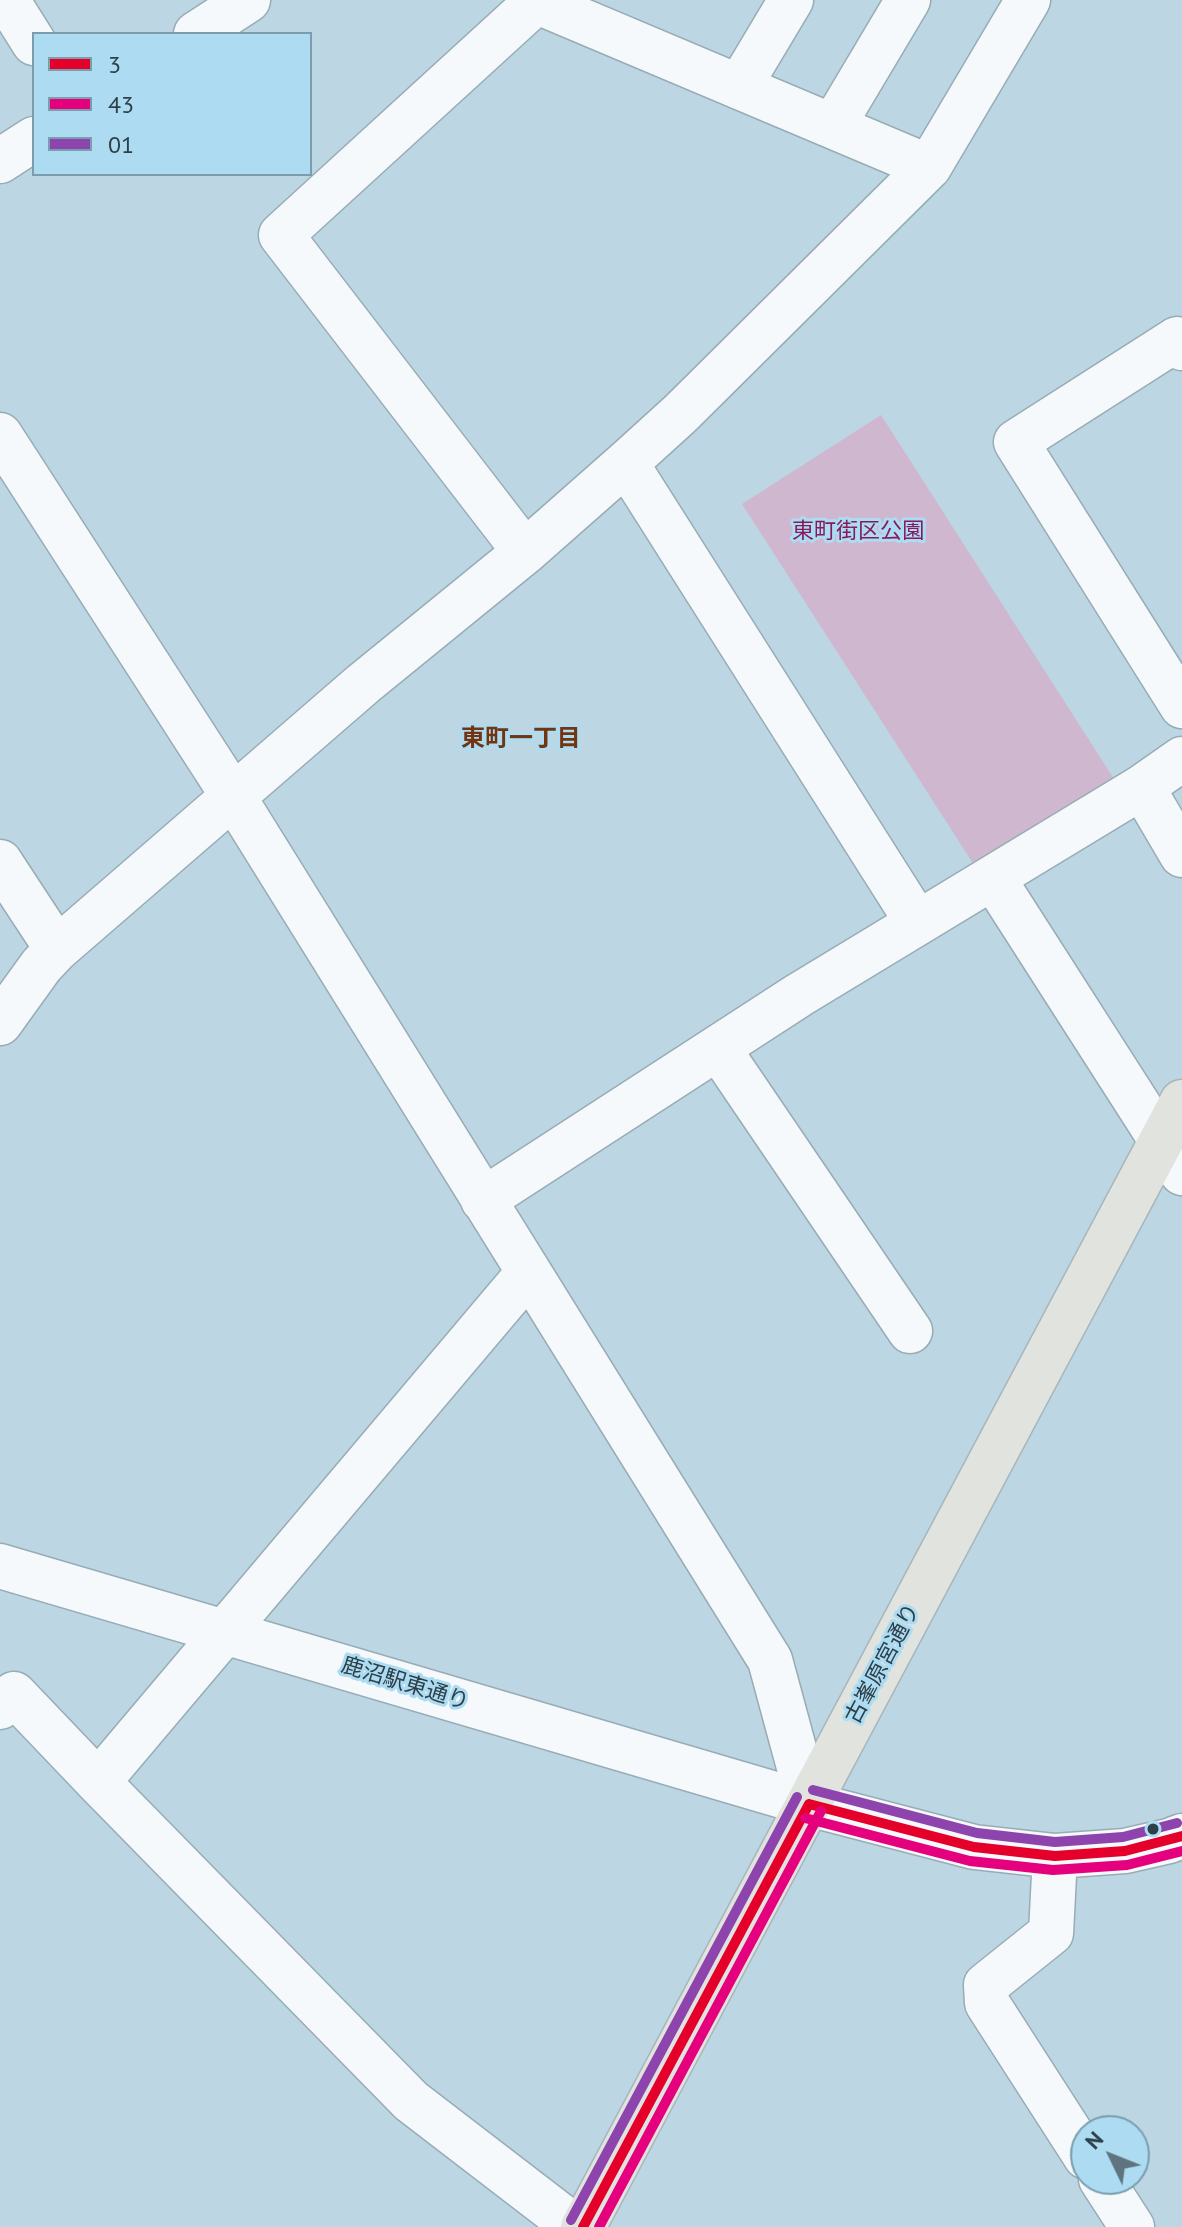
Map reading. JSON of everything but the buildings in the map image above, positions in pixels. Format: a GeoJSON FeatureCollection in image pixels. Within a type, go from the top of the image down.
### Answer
{"type":"FeatureCollection","features":[{"type":"Feature","properties":{"kind":"main road","name":"古峯原宮通り"},"geometry":{"type":"LineString","coordinates":[[583,2227],[809,1804],[1172,1157],[1182,1102]]}},
{"type":"Feature","properties":{"kind":"street"},"geometry":{"type":"LineString","coordinates":[[7,0],[32,40]]}},
{"type":"Feature","properties":{"kind":"street"},"geometry":{"type":"LineString","coordinates":[[199,32],[248,0]]}},
{"type":"Feature","properties":{"kind":"street"},"geometry":{"type":"LineString","coordinates":[[739,87],[791,0]]}},
{"type":"Feature","properties":{"kind":"street"},"geometry":{"type":"LineString","coordinates":[[833,126],[908,0]]}},
{"type":"Feature","properties":{"kind":"street"},"geometry":{"type":"LineString","coordinates":[[7,998],[57,949],[233,796],[525,552],[680,414],[929,167],[1028,0]]}},
{"type":"Feature","properties":{"kind":"street"},"geometry":{"type":"LineString","coordinates":[[525,552],[281,235],[534,1],[929,167]]}},
{"type":"Feature","properties":{"kind":"street"},"geometry":{"type":"LineString","coordinates":[[0,161],[32,140]]}},
{"type":"Feature","properties":{"kind":"street"},"geometry":{"type":"LineString","coordinates":[[1182,348],[1177,339],[1016,442],[1182,706]]}},
{"type":"Feature","properties":{"kind":"street"},"geometry":{"type":"LineString","coordinates":[[0,435],[233,796],[770,1660],[809,1804]]}},
{"type":"Feature","properties":{"kind":"street"},"geometry":{"type":"LineString","coordinates":[[626,463],[917,922]]}},
{"type":"Feature","properties":{"kind":"street"},"geometry":{"type":"LineString","coordinates":[[483,1200],[917,922],[1142,787],[1182,759]]}},
{"type":"Feature","properties":{"kind":"street"},"geometry":{"type":"LineString","coordinates":[[1142,787],[1182,855]]}},
{"type":"Feature","properties":{"kind":"street"},"geometry":{"type":"LineString","coordinates":[[0,862],[57,949]]}},
{"type":"Feature","properties":{"kind":"street"},"geometry":{"type":"LineString","coordinates":[[993,878],[1172,1157]]}},
{"type":"Feature","properties":{"kind":"street"},"geometry":{"type":"LineString","coordinates":[[718,1048],[910,1331]]}},
{"type":"Feature","properties":{"kind":"street"},"geometry":{"type":"LineString","coordinates":[[98,1782],[528,1273]]}},
{"type":"Feature","properties":{"kind":"street","name":"鹿沼駅東通り"},"geometry":{"type":"LineString","coordinates":[[0,1566],[809,1804],[974,1847],[1055,1856],[1125,1851],[1182,1836]]}},
{"type":"Feature","properties":{"kind":"street"},"geometry":{"type":"LineString","coordinates":[[0,1707],[14,1694],[411,2101],[575,2227]]}},
{"type":"Feature","properties":{"kind":"street"},"geometry":{"type":"LineString","coordinates":[[1055,1856],[1051,1933],[986,1985],[987,2003],[1070,2132]]}},
{"type":"Feature","properties":{"kind":"street"},"geometry":{"type":"LineString","coordinates":[[1111,2195],[1132,2227]]}},
{"type":"Feature","properties":{"kind":"green space","name":"東町街区公園"},"geometry":{"type":"Polygon","coordinates":[[[881,415],[1114,779],[976,868],[742,504],[881,415]]]}},
{"type":"Feature","properties":{"kind":"transit line","name":"01"},"geometry":{"type":"LineString","coordinates":[[813,1790],[977,1833],[1055,1842],[1123,1837],[1177,1823]]}},
{"type":"Feature","properties":{"kind":"transit line","name":"01"},"geometry":{"type":"LineString","coordinates":[[571,2220],[797,1797]]}},
{"type":"Feature","properties":{"kind":"transit line","name":"3"},"geometry":{"type":"LineString","coordinates":[[809,1804],[974,1847],[1055,1856],[1125,1851],[1182,1836]]}},
{"type":"Feature","properties":{"kind":"transit line","name":"3"},"geometry":{"type":"LineString","coordinates":[[583,2227],[809,1804]]}},
{"type":"Feature","properties":{"kind":"transit line","name":"43"},"geometry":{"type":"LineString","coordinates":[[599,2227],[821,1811]]}},
{"type":"Feature","properties":{"kind":"transit line","name":"43"},"geometry":{"type":"LineString","coordinates":[[805,1818],[970,1861],[1053,1870],[1127,1865],[1182,1851]]}},
{"type":"Feature","properties":{"kind":"district","name":"東町一丁目"},"geometry":{"type":"Point","coordinates":[521,739]}}]}
